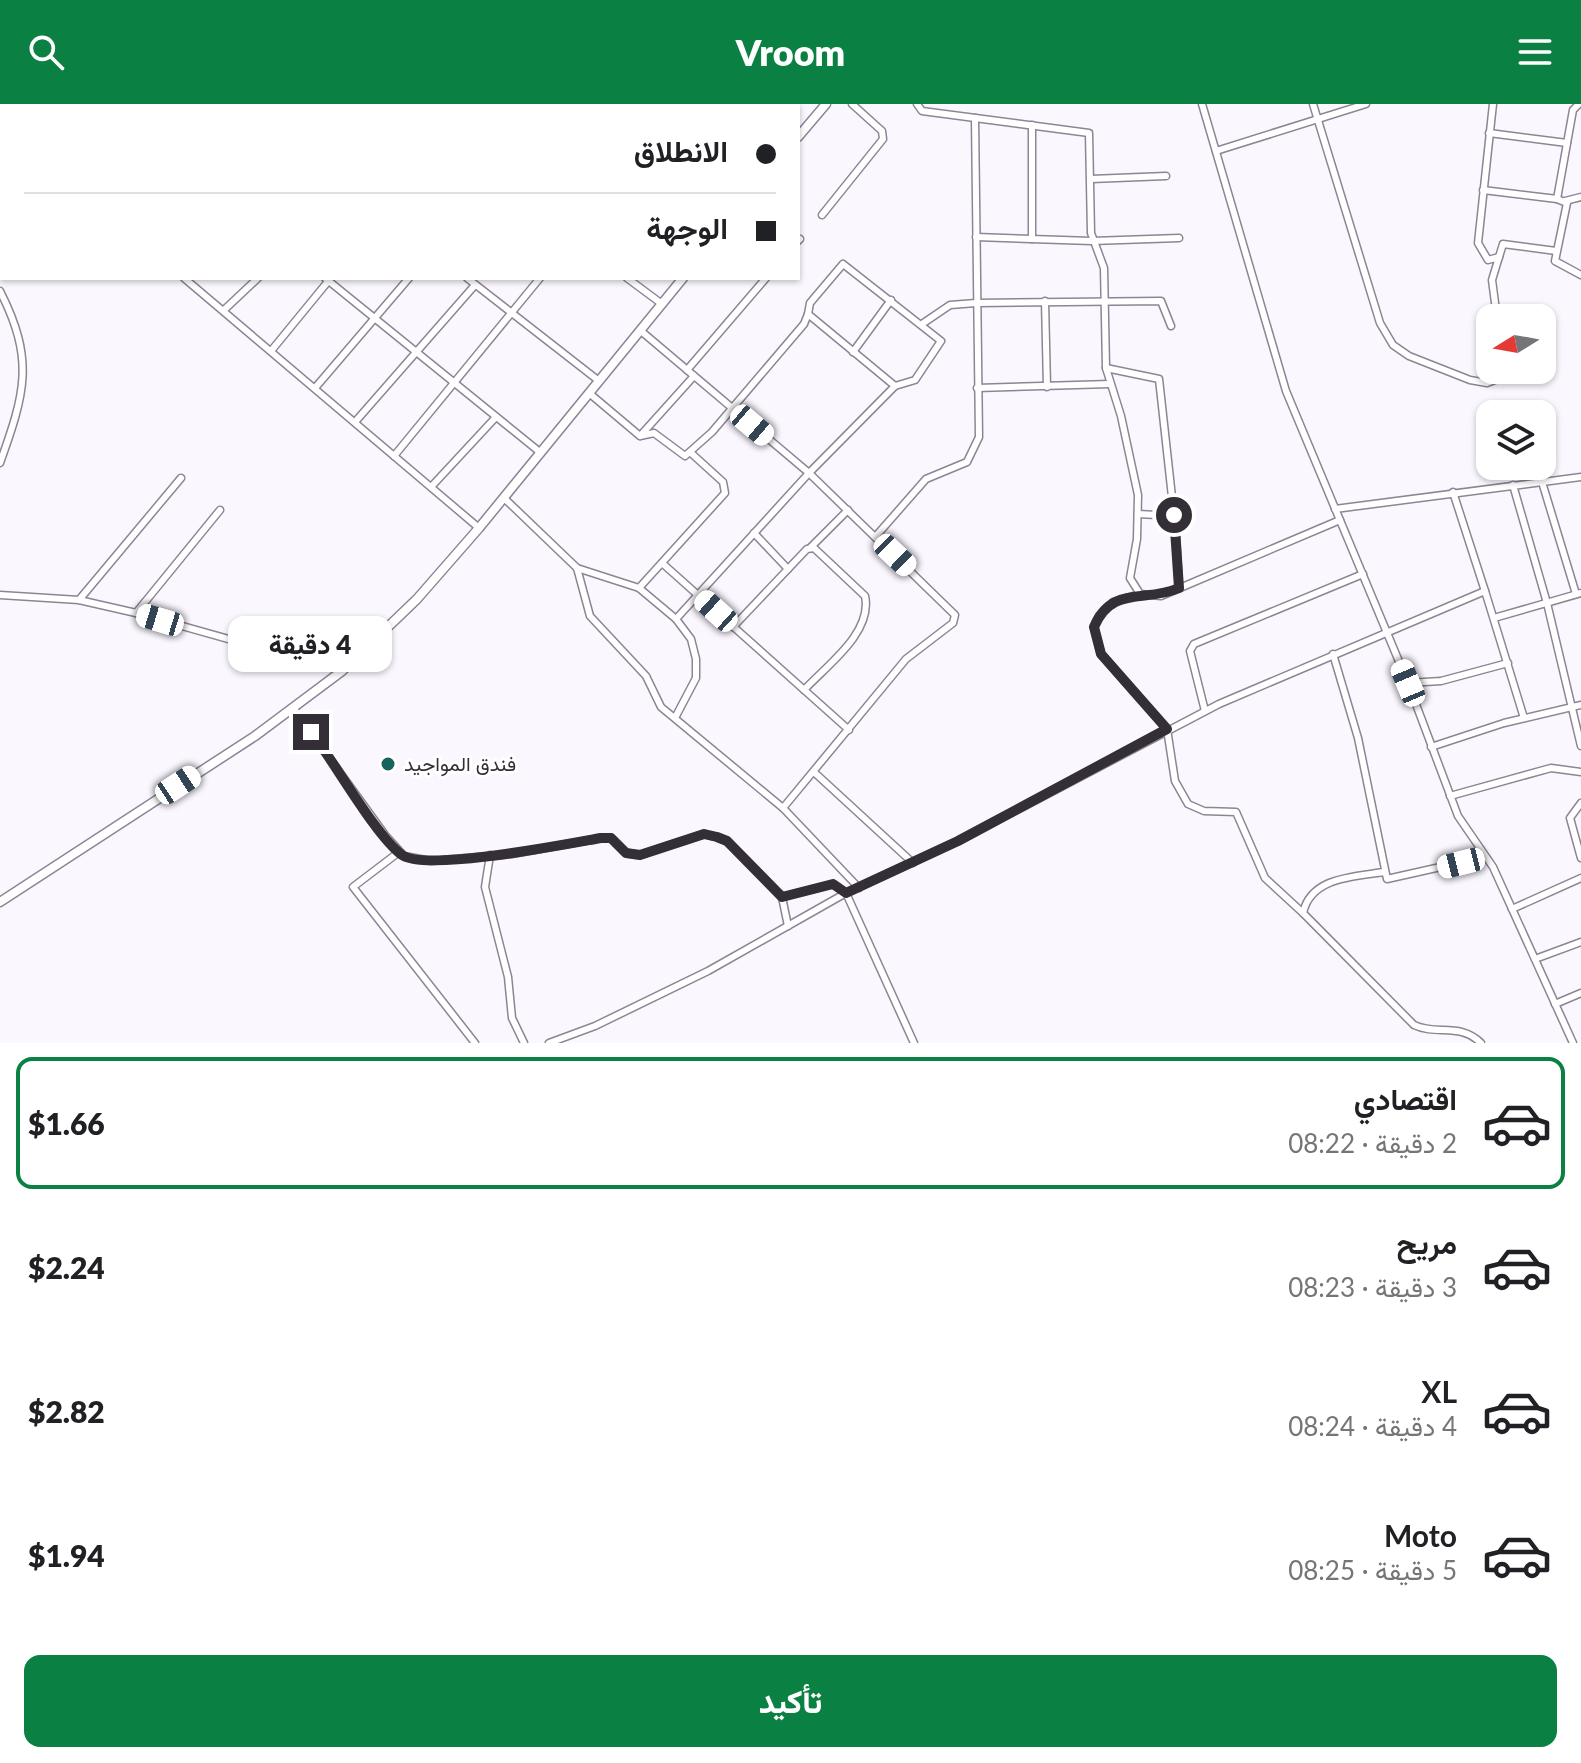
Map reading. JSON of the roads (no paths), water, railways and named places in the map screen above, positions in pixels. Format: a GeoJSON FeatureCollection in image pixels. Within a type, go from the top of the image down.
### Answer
{"type":"FeatureCollection","features":[{"type":"Feature","properties":{"kind":"street"},"geometry":{"type":"LineString","coordinates":[[800,135],[826,104]]}},
{"type":"Feature","properties":{"kind":"street"},"geometry":{"type":"LineString","coordinates":[[822,215],[883,139],[882,131],[852,104]]}},
{"type":"Feature","properties":{"kind":"street"},"geometry":{"type":"LineString","coordinates":[[917,104],[922,111],[1089,133],[1092,241],[1104,268],[1106,368],[1121,416],[1138,495],[1130,578],[1140,594]]}},
{"type":"Feature","properties":{"kind":"street"},"geometry":{"type":"LineString","coordinates":[[1202,104],[1274,356],[1408,683],[1463,828],[1493,867],[1573,1043]]}},
{"type":"Feature","properties":{"kind":"street"},"geometry":{"type":"LineString","coordinates":[[1313,104],[1380,323],[1393,345],[1476,381]]}},
{"type":"Feature","properties":{"kind":"street"},"geometry":{"type":"LineString","coordinates":[[1216,151],[1366,104]]}},
{"type":"Feature","properties":{"kind":"street"},"geometry":{"type":"LineString","coordinates":[[1493,104],[1479,245],[1488,260],[1499,257]]}},
{"type":"Feature","properties":{"kind":"street"},"geometry":{"type":"LineString","coordinates":[[1557,199],[1573,110],[1579,104]]}},
{"type":"Feature","properties":{"kind":"street"},"geometry":{"type":"LineString","coordinates":[[876,536],[926,479],[967,462],[979,437],[975,118]]}},
{"type":"Feature","properties":{"kind":"street"},"geometry":{"type":"LineString","coordinates":[[1032,125],[1032,239]]}},
{"type":"Feature","properties":{"kind":"street"},"geometry":{"type":"LineString","coordinates":[[1489,133],[1567,143]]}},
{"type":"Feature","properties":{"kind":"street"},"geometry":{"type":"LineString","coordinates":[[1091,179],[1166,176]]}},
{"type":"Feature","properties":{"kind":"street"},"geometry":{"type":"LineString","coordinates":[[1483,190],[1565,201],[1581,197]]}},
{"type":"Feature","properties":{"kind":"street"},"geometry":{"type":"LineString","coordinates":[[1565,201],[1556,251],[1557,265],[1581,275]]}},
{"type":"Feature","properties":{"kind":"street"},"geometry":{"type":"LineString","coordinates":[[976,237],[1092,241],[1179,238]]}},
{"type":"Feature","properties":{"kind":"street"},"geometry":{"type":"LineString","coordinates":[[1495,304],[1492,280],[1502,244],[1556,251]]}},
{"type":"Feature","properties":{"kind":"street"},"geometry":{"type":"LineString","coordinates":[[640,436],[654,433],[678,454],[691,453],[733,409],[804,324],[810,303],[842,264],[941,341],[915,380],[895,386],[809,473],[676,619]]}},
{"type":"Feature","properties":{"kind":"street"},"geometry":{"type":"LineString","coordinates":[[186,280],[479,528]]}},
{"type":"Feature","properties":{"kind":"street"},"geometry":{"type":"LineString","coordinates":[[224,310],[256,280]]}},
{"type":"Feature","properties":{"kind":"street"},"geometry":{"type":"LineString","coordinates":[[271,351],[327,280]]}},
{"type":"Feature","properties":{"kind":"street"},"geometry":{"type":"LineString","coordinates":[[329,280],[541,453]]}},
{"type":"Feature","properties":{"kind":"street"},"geometry":{"type":"LineString","coordinates":[[315,388],[407,280]]}},
{"type":"Feature","properties":{"kind":"street"},"geometry":{"type":"LineString","coordinates":[[469,280],[599,381]]}},
{"type":"Feature","properties":{"kind":"street"},"geometry":{"type":"LineString","coordinates":[[394,456],[457,384],[539,280]]}},
{"type":"Feature","properties":{"kind":"street"},"geometry":{"type":"LineString","coordinates":[[630,280],[662,304]]}},
{"type":"Feature","properties":{"kind":"street"},"geometry":{"type":"LineString","coordinates":[[0,902],[294,709],[342,671],[417,599],[479,528],[681,280]]}},
{"type":"Feature","properties":{"kind":"street"},"geometry":{"type":"LineString","coordinates":[[687,370],[764,280]]}},
{"type":"Feature","properties":{"kind":"street"},"geometry":{"type":"LineString","coordinates":[[355,422],[475,285]]}},
{"type":"Feature","properties":{"kind":"street"},"geometry":{"type":"LineString","coordinates":[[0,291],[23,344],[24,375],[0,463]]}},
{"type":"Feature","properties":{"kind":"street"},"geometry":{"type":"LineString","coordinates":[[922,324],[950,305],[1105,299],[1161,301],[1171,326]]}},
{"type":"Feature","properties":{"kind":"street"},"geometry":{"type":"LineString","coordinates":[[853,352],[891,300]]}},
{"type":"Feature","properties":{"kind":"street"},"geometry":{"type":"LineString","coordinates":[[1045,301],[1047,387]]}},
{"type":"Feature","properties":{"kind":"street"},"geometry":{"type":"LineString","coordinates":[[808,314],[895,386]]}},
{"type":"Feature","properties":{"kind":"street"},"geometry":{"type":"LineString","coordinates":[[641,331],[809,473],[954,611],[955,619],[906,659],[783,808]]}},
{"type":"Feature","properties":{"kind":"street"},"geometry":{"type":"LineString","coordinates":[[1106,368],[1159,379],[1179,588]]}},
{"type":"Feature","properties":{"kind":"street"},"geometry":{"type":"LineString","coordinates":[[640,436],[694,376]]}},
{"type":"Feature","properties":{"kind":"street"},"geometry":{"type":"LineString","coordinates":[[977,388],[1110,384]]}},
{"type":"Feature","properties":{"kind":"street"},"geometry":{"type":"LineString","coordinates":[[589,393],[640,436]]}},
{"type":"Feature","properties":{"kind":"street"},"geometry":{"type":"LineString","coordinates":[[431,487],[496,417]]}},
{"type":"Feature","properties":{"kind":"street"},"geometry":{"type":"LineString","coordinates":[[639,588],[725,493],[723,482],[691,453]]}},
{"type":"Feature","properties":{"kind":"street"},"geometry":{"type":"LineString","coordinates":[[1335,509],[1581,477]]}},
{"type":"Feature","properties":{"kind":"street"},"geometry":{"type":"LineString","coordinates":[[79,600],[181,478]]}},
{"type":"Feature","properties":{"kind":"street"},"geometry":{"type":"LineString","coordinates":[[1494,618],[1578,594],[1542,482]]}},
{"type":"Feature","properties":{"kind":"street"},"geometry":{"type":"LineString","coordinates":[[1513,485],[1577,706],[1581,746]]}},
{"type":"Feature","properties":{"kind":"street"},"geometry":{"type":"LineString","coordinates":[[1453,492],[1524,718]]}},
{"type":"Feature","properties":{"kind":"street"},"geometry":{"type":"LineString","coordinates":[[504,498],[577,568],[639,588],[676,619],[691,639],[696,659],[696,678],[676,716]]}},
{"type":"Feature","properties":{"kind":"street"},"geometry":{"type":"LineString","coordinates":[[136,613],[220,510]]}},
{"type":"Feature","properties":{"kind":"street"},"geometry":{"type":"LineString","coordinates":[[733,627],[848,510]]}},
{"type":"Feature","properties":{"kind":"street"},"geometry":{"type":"LineString","coordinates":[[1138,514],[1174,515]]}},
{"type":"Feature","properties":{"kind":"street"},"geometry":{"type":"LineString","coordinates":[[1340,520],[1155,597],[1140,594],[1107,605],[1094,627],[1095,641],[1101,654],[1167,729],[1175,781],[1188,804],[1204,811],[1236,812],[1265,878],[1414,1025],[1423,1030],[1460,1030],[1481,1043]]}},
{"type":"Feature","properties":{"kind":"street"},"geometry":{"type":"LineString","coordinates":[[754,533],[788,569]]}},
{"type":"Feature","properties":{"kind":"street"},"geometry":{"type":"LineString","coordinates":[[804,690],[856,635],[866,611],[865,596],[811,547]]}},
{"type":"Feature","properties":{"kind":"street"},"geometry":{"type":"LineString","coordinates":[[662,563],[849,730]]}},
{"type":"Feature","properties":{"kind":"street"},"geometry":{"type":"LineString","coordinates":[[577,568],[590,616],[646,676],[661,707],[676,716],[783,808],[859,888]]}},
{"type":"Feature","properties":{"kind":"street"},"geometry":{"type":"LineString","coordinates":[[1205,711],[1190,651],[1194,644],[1363,574]]}},
{"type":"Feature","properties":{"kind":"street"},"geometry":{"type":"LineString","coordinates":[[549,1043],[595,1026],[708,971],[846,893],[913,863],[1167,729],[1333,654],[1485,591]]}},
{"type":"Feature","properties":{"kind":"street"},"geometry":{"type":"LineString","coordinates":[[0,595],[79,600],[342,671]]}},
{"type":"Feature","properties":{"kind":"street"},"geometry":{"type":"LineString","coordinates":[[1333,654],[1358,738],[1384,872],[1390,881],[1485,857]]}},
{"type":"Feature","properties":{"kind":"street"},"geometry":{"type":"LineString","coordinates":[[1408,683],[1451,679],[1508,663]]}},
{"type":"Feature","properties":{"kind":"street"},"geometry":{"type":"LineString","coordinates":[[1431,747],[1524,718],[1577,706]]}},
{"type":"Feature","properties":{"kind":"street"},"geometry":{"type":"LineString","coordinates":[[294,709],[399,852],[409,858],[431,861],[490,855],[601,838],[611,838],[626,853],[640,855],[707,834],[727,841],[782,897],[788,926]]}},
{"type":"Feature","properties":{"kind":"street"},"geometry":{"type":"LineString","coordinates":[[1450,796],[1551,768],[1581,772]]}},
{"type":"Feature","properties":{"kind":"street"},"geometry":{"type":"LineString","coordinates":[[815,773],[913,863]]}},
{"type":"Feature","properties":{"kind":"street"},"geometry":{"type":"LineString","coordinates":[[1581,803],[1570,818],[1581,858]]}},
{"type":"Feature","properties":{"kind":"street"},"geometry":{"type":"LineString","coordinates":[[399,852],[353,887],[475,1043]]}},
{"type":"Feature","properties":{"kind":"street"},"geometry":{"type":"LineString","coordinates":[[490,855],[485,887],[508,977],[512,1018],[524,1043]]}},
{"type":"Feature","properties":{"kind":"street"},"geometry":{"type":"LineString","coordinates":[[1303,913],[1314,891],[1324,884],[1384,872]]}},
{"type":"Feature","properties":{"kind":"street"},"geometry":{"type":"LineString","coordinates":[[1512,909],[1581,878]]}},
{"type":"Feature","properties":{"kind":"street"},"geometry":{"type":"LineString","coordinates":[[782,897],[833,884],[846,893],[914,1043]]}},
{"type":"Feature","properties":{"kind":"street"},"geometry":{"type":"LineString","coordinates":[[1535,959],[1581,942]]}},
{"type":"Feature","properties":{"kind":"street"},"geometry":{"type":"LineString","coordinates":[[1555,1004],[1581,993]]}},
{"type":"Feature","properties":{"kind":"street"},"geometry":{"type":"LineString","coordinates":[[574,1033],[578,1043]]}},
{"type":"Feature","properties":{"kind":"place","name":"فندق المواجيد"},"geometry":{"type":"Point","coordinates":[388,764]}}]}
